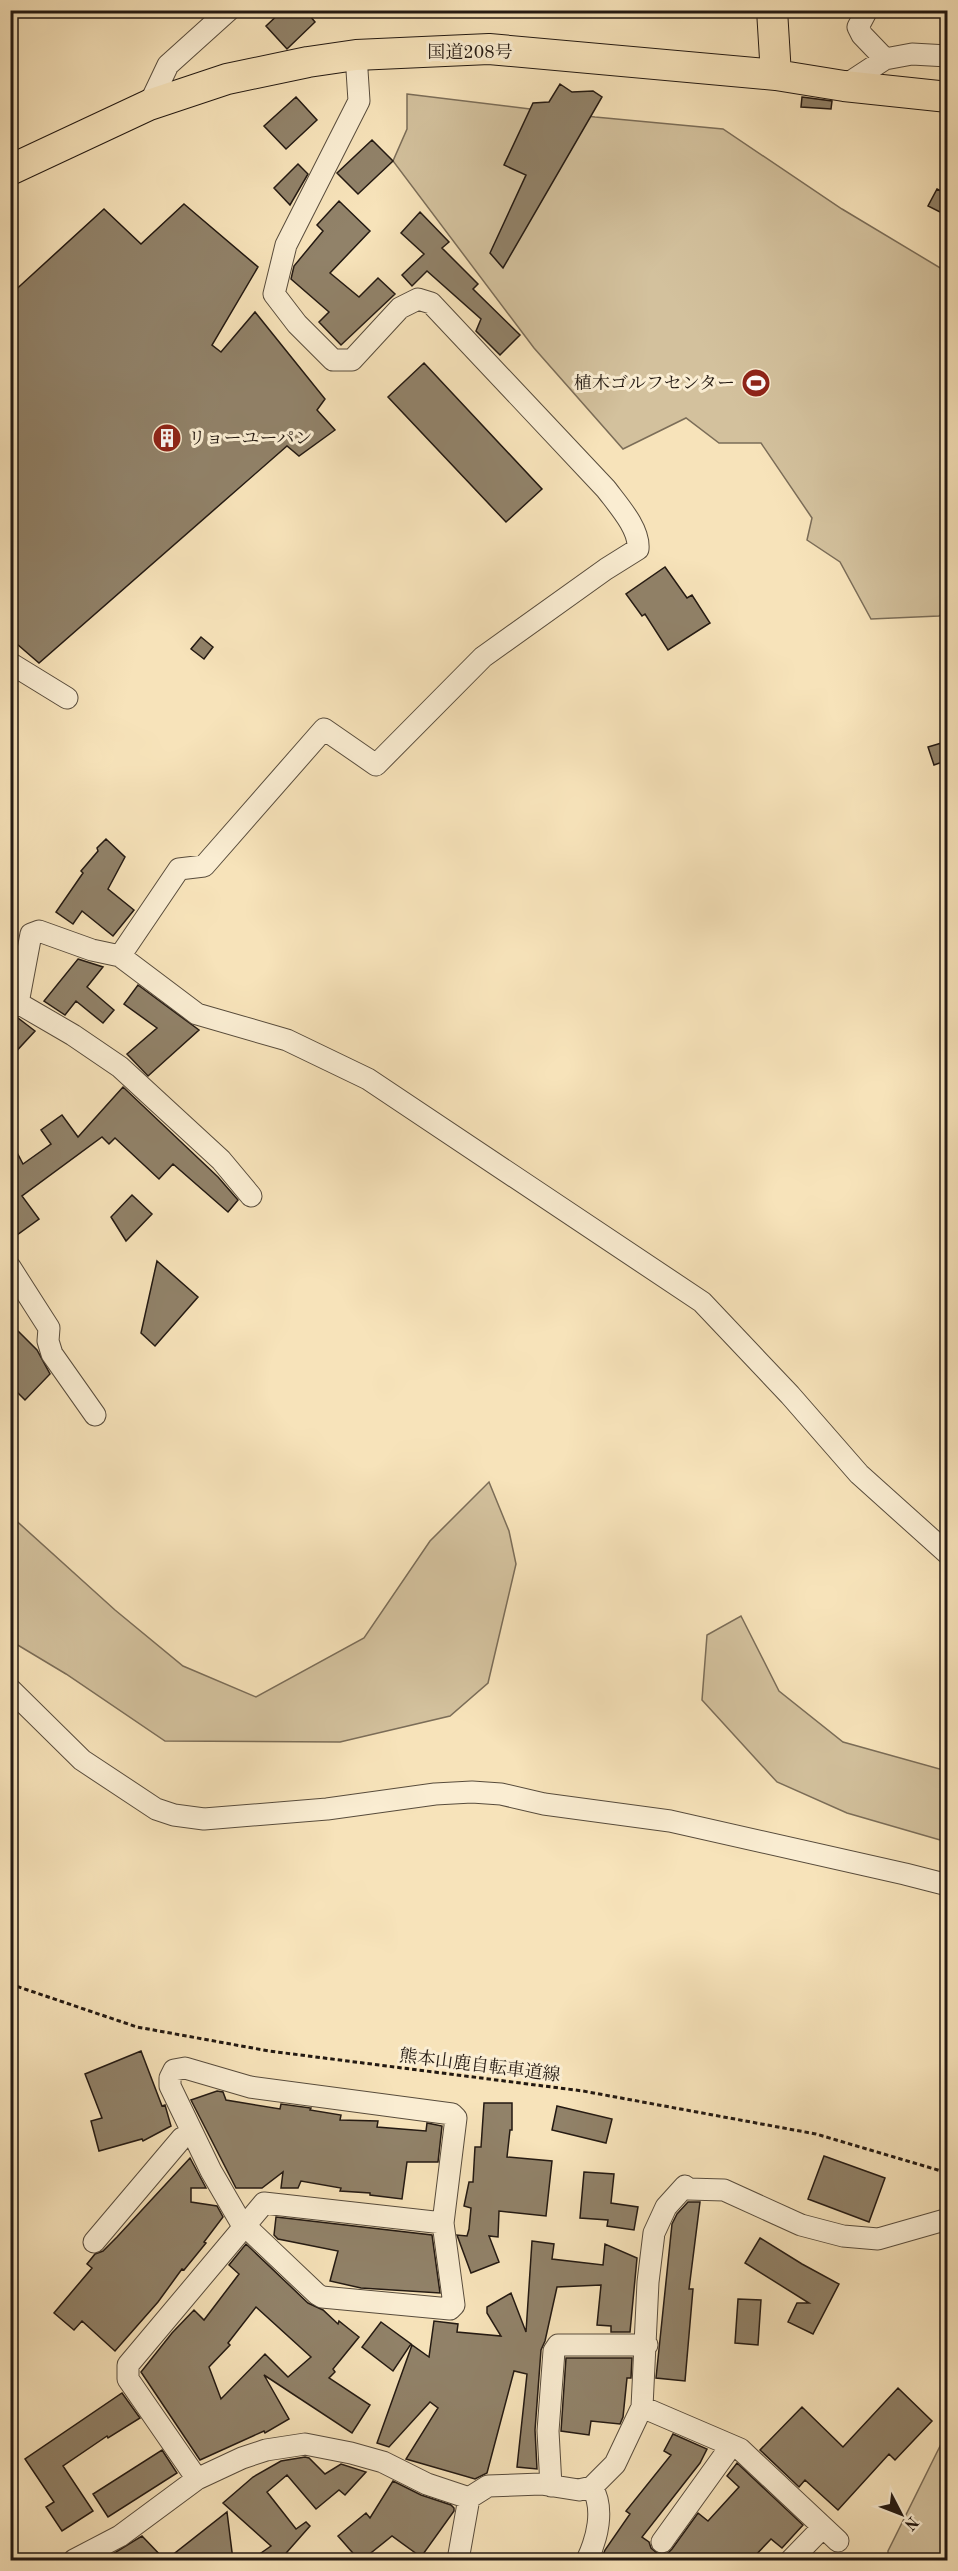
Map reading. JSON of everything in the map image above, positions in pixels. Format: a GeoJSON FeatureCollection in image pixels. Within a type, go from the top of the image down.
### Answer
{"type":"FeatureCollection","features":[{"type":"Feature","properties":{"kind":"highway"},"geometry":{"type":"LineString","coordinates":[[772,10],[776,75]]}},
{"type":"Feature","properties":{"kind":"highway","name":"国道208号"},"geometry":{"type":"LineString","coordinates":[[10,170],[148,105],[227,79],[308,62],[356,55],[489,49],[776,75],[844,86],[948,97]]}},
{"type":"Feature","properties":{"kind":"street"},"geometry":{"type":"LineString","coordinates":[[148,105],[168,65],[229,10]]}},
{"type":"Feature","properties":{"kind":"street"},"geometry":{"type":"LineString","coordinates":[[867,10],[858,27],[862,35],[885,59]]}},
{"type":"Feature","properties":{"kind":"street"},"geometry":{"type":"LineString","coordinates":[[844,86],[885,59],[912,54],[948,56]]}},
{"type":"Feature","properties":{"kind":"street"},"geometry":{"type":"LineString","coordinates":[[120,956],[179,869],[204,866],[324,729],[376,765],[483,657],[606,569],[638,549],[639,541],[625,515],[606,489],[431,303],[418,299],[400,308],[352,360],[333,360],[297,324],[274,294],[286,245],[359,101],[356,55]]}},
{"type":"Feature","properties":{"kind":"street"},"geometry":{"type":"LineString","coordinates":[[10,663],[68,698]]}},
{"type":"Feature","properties":{"kind":"street"},"geometry":{"type":"LineString","coordinates":[[251,1196],[221,1160],[120,1067],[73,1035],[14,1006],[31,934],[39,931],[92,950],[120,956],[196,1014],[287,1040],[369,1079],[702,1302],[790,1395],[859,1474],[948,1554]]}},
{"type":"Feature","properties":{"kind":"street"},"geometry":{"type":"LineString","coordinates":[[10,1267],[49,1328],[48,1341],[51,1354],[95,1415]]}},
{"type":"Feature","properties":{"kind":"street"},"geometry":{"type":"LineString","coordinates":[[10,1689],[82,1760],[156,1809],[174,1815],[204,1819],[327,1809],[435,1794],[472,1792],[501,1794],[544,1804],[670,1821],[948,1885]]}},
{"type":"Feature","properties":{"kind":"street"},"geometry":{"type":"LineString","coordinates":[[184,2068],[250,2087],[452,2114],[456,2118],[443,2223],[454,2305],[450,2309],[322,2296],[240,2221],[211,2171],[170,2086],[170,2078],[174,2070],[184,2068]]}},
{"type":"Feature","properties":{"kind":"street"},"geometry":{"type":"LineString","coordinates":[[94,2242],[182,2138],[193,2134]]}},
{"type":"Feature","properties":{"kind":"street"},"geometry":{"type":"LineString","coordinates":[[458,2560],[469,2498],[488,2486],[541,2484],[579,2490],[592,2487],[615,2464],[642,2407],[648,2282],[654,2233],[666,2207],[685,2186],[724,2190],[801,2225],[843,2236],[878,2239],[948,2219]]}},
{"type":"Feature","properties":{"kind":"street"},"geometry":{"type":"LineString","coordinates":[[197,2479],[128,2379],[128,2365],[264,2203],[443,2223]]}},
{"type":"Feature","properties":{"kind":"street"},"geometry":{"type":"LineString","coordinates":[[551,2486],[548,2432],[554,2351],[558,2345],[646,2345]]}},
{"type":"Feature","properties":{"kind":"street"},"geometry":{"type":"LineString","coordinates":[[642,2407],[740,2450],[830,2534],[791,2560]]}},
{"type":"Feature","properties":{"kind":"street"},"geometry":{"type":"LineString","coordinates":[[74,2560],[120,2536],[197,2479],[242,2458],[266,2450],[305,2444],[383,2462],[438,2488],[469,2498]]}},
{"type":"Feature","properties":{"kind":"street"},"geometry":{"type":"LineString","coordinates":[[662,2542],[731,2446]]}},
{"type":"Feature","properties":{"kind":"street"},"geometry":{"type":"LineString","coordinates":[[587,2560],[596,2542],[598,2519],[596,2493],[592,2487]]}},
{"type":"Feature","properties":{"kind":"path","name":"熊本山鹿自転車道線"},"geometry":{"type":"LineString","coordinates":[[10,1984],[137,2027],[269,2051],[583,2091],[816,2134],[948,2173]]}},
{"type":"Feature","properties":{"kind":"shaded area","name":"植木ゴルフセンター"},"geometry":{"type":"Polygon","coordinates":[[[407,94],[595,117],[723,129],[842,209],[947,272],[947,611],[939,616],[871,619],[840,562],[807,540],[812,518],[761,443],[719,443],[686,418],[623,449],[534,348],[393,161],[407,129],[407,94]]]}},
{"type":"Feature","properties":{"kind":"shaded area"},"geometry":{"type":"Polygon","coordinates":[[[489,1482],[509,1531],[516,1564],[488,1683],[450,1716],[340,1742],[165,1741],[66,1674],[11,1641],[11,1516],[115,1610],[183,1666],[256,1697],[364,1638],[430,1541],[489,1482]]]}},
{"type":"Feature","properties":{"kind":"shaded area"},"geometry":{"type":"Polygon","coordinates":[[[741,1616],[779,1691],[843,1742],[947,1771],[947,1842],[847,1813],[777,1782],[702,1700],[707,1635],[741,1616]]]}},
{"type":"Feature","properties":{"kind":"shaded area"},"geometry":{"type":"Polygon","coordinates":[[[947,2432],[947,2560],[888,2560],[888,2551],[947,2432]]]}},
{"type":"Feature","properties":{"kind":"building"},"geometry":{"type":"Polygon","coordinates":[[[283,10],[305,10],[315,22],[287,49],[266,26],[283,10]]]}},
{"type":"Feature","properties":{"kind":"building"},"geometry":{"type":"Polygon","coordinates":[[[560,84],[572,92],[593,91],[602,97],[503,268],[490,253],[526,175],[504,165],[533,103],[549,102],[560,84]]]}},
{"type":"Feature","properties":{"kind":"building"},"geometry":{"type":"Polygon","coordinates":[[[296,97],[317,120],[286,149],[264,126],[296,97]]]}},
{"type":"Feature","properties":{"kind":"building"},"geometry":{"type":"Polygon","coordinates":[[[802,97],[832,101],[831,109],[801,107],[802,97]]]}},
{"type":"Feature","properties":{"kind":"building"},"geometry":{"type":"Polygon","coordinates":[[[372,140],[393,161],[358,194],[337,173],[372,140]]]}},
{"type":"Feature","properties":{"kind":"building"},"geometry":{"type":"Polygon","coordinates":[[[298,164],[308,174],[290,205],[274,188],[298,164]]]}},
{"type":"Feature","properties":{"kind":"building"},"geometry":{"type":"Polygon","coordinates":[[[937,189],[948,195],[948,216],[928,206],[937,189]]]}},
{"type":"Feature","properties":{"kind":"building"},"geometry":{"type":"Polygon","coordinates":[[[339,201],[370,231],[330,273],[359,297],[378,278],[395,294],[341,345],[319,322],[329,312],[291,279],[294,266],[323,231],[317,225],[339,201]]]}},
{"type":"Feature","properties":{"kind":"building","name":"リョーユーパン"},"geometry":{"type":"Polygon","coordinates":[[[184,204],[258,267],[212,345],[221,352],[255,312],[325,399],[317,410],[335,430],[299,456],[287,446],[39,663],[10,638],[10,295],[104,209],[141,244],[184,204]]]}},
{"type":"Feature","properties":{"kind":"building"},"geometry":{"type":"Polygon","coordinates":[[[420,212],[449,242],[442,248],[478,284],[473,289],[520,335],[500,355],[476,331],[481,319],[427,271],[412,286],[402,275],[424,254],[401,233],[420,212]]]}},
{"type":"Feature","properties":{"kind":"building"},"geometry":{"type":"Polygon","coordinates":[[[424,363],[542,489],[506,522],[388,397],[424,363]]]}},
{"type":"Feature","properties":{"kind":"building"},"geometry":{"type":"Polygon","coordinates":[[[665,567],[687,598],[692,595],[710,623],[668,650],[645,614],[642,616],[626,594],[665,567]]]}},
{"type":"Feature","properties":{"kind":"building"},"geometry":{"type":"Polygon","coordinates":[[[201,637],[213,647],[204,659],[191,649],[201,637]]]}},
{"type":"Feature","properties":{"kind":"building"},"geometry":{"type":"Polygon","coordinates":[[[948,741],[948,760],[934,765],[928,747],[948,741]]]}},
{"type":"Feature","properties":{"kind":"building"},"geometry":{"type":"Polygon","coordinates":[[[106,839],[125,857],[108,889],[134,910],[113,936],[82,911],[73,924],[56,912],[83,873],[81,871],[106,839]]]}},
{"type":"Feature","properties":{"kind":"building"},"geometry":{"type":"Polygon","coordinates":[[[78,959],[103,967],[87,987],[114,1010],[103,1023],[76,1001],[65,1015],[44,1001],[78,959]]]}},
{"type":"Feature","properties":{"kind":"building"},"geometry":{"type":"Polygon","coordinates":[[[138,985],[199,1030],[148,1076],[127,1054],[157,1028],[124,1004],[138,985]]]}},
{"type":"Feature","properties":{"kind":"building"},"geometry":{"type":"Polygon","coordinates":[[[18,1018],[35,1031],[10,1058],[10,1021],[18,1018]]]}},
{"type":"Feature","properties":{"kind":"building"},"geometry":{"type":"Polygon","coordinates":[[[123,1087],[218,1177],[238,1200],[228,1212],[173,1164],[159,1179],[115,1138],[109,1144],[102,1137],[22,1196],[39,1219],[10,1240],[10,1139],[23,1164],[51,1144],[41,1130],[62,1115],[78,1137],[123,1087]]]}},
{"type":"Feature","properties":{"kind":"building"},"geometry":{"type":"Polygon","coordinates":[[[132,1195],[152,1214],[126,1241],[111,1217],[132,1195]]]}},
{"type":"Feature","properties":{"kind":"building"},"geometry":{"type":"Polygon","coordinates":[[[157,1261],[198,1297],[155,1346],[141,1333],[157,1261]]]}},
{"type":"Feature","properties":{"kind":"building"},"geometry":{"type":"Polygon","coordinates":[[[10,1323],[37,1350],[50,1374],[25,1400],[10,1385],[10,1323]]]}},
{"type":"Feature","properties":{"kind":"building"},"geometry":{"type":"Polygon","coordinates":[[[141,2051],[162,2106],[165,2105],[171,2126],[143,2141],[142,2139],[99,2151],[91,2121],[102,2118],[85,2074],[141,2051]]]}},
{"type":"Feature","properties":{"kind":"building"},"geometry":{"type":"Polygon","coordinates":[[[217,2091],[223,2092],[226,2100],[280,2109],[281,2104],[311,2108],[310,2110],[341,2115],[340,2120],[378,2121],[377,2127],[426,2131],[427,2123],[442,2126],[438,2162],[407,2162],[402,2199],[370,2195],[370,2193],[340,2191],[341,2188],[301,2181],[298,2188],[281,2188],[283,2172],[262,2188],[236,2188],[191,2100],[217,2091]]]}},
{"type":"Feature","properties":{"kind":"building"},"geometry":{"type":"Polygon","coordinates":[[[484,2103],[512,2103],[512,2130],[510,2130],[507,2157],[552,2161],[546,2216],[499,2211],[498,2237],[489,2236],[499,2262],[471,2273],[457,2235],[467,2236],[469,2229],[471,2208],[464,2206],[469,2182],[473,2182],[475,2147],[481,2147],[484,2103]]]}},
{"type":"Feature","properties":{"kind":"building"},"geometry":{"type":"Polygon","coordinates":[[[557,2106],[612,2119],[606,2143],[552,2130],[557,2106]]]}},
{"type":"Feature","properties":{"kind":"building"},"geometry":{"type":"Polygon","coordinates":[[[824,2156],[885,2178],[869,2222],[808,2199],[824,2156]]]}},
{"type":"Feature","properties":{"kind":"building"},"geometry":{"type":"Polygon","coordinates":[[[190,2158],[206,2188],[191,2188],[191,2202],[217,2206],[223,2217],[204,2242],[206,2243],[115,2351],[82,2321],[74,2330],[54,2313],[92,2268],[87,2264],[95,2254],[103,2251],[117,2237],[190,2158]]]}},
{"type":"Feature","properties":{"kind":"building"},"geometry":{"type":"Polygon","coordinates":[[[584,2172],[614,2174],[611,2203],[638,2207],[634,2230],[607,2226],[608,2220],[580,2218],[584,2172]]]}},
{"type":"Feature","properties":{"kind":"building"},"geometry":{"type":"Polygon","coordinates":[[[688,2202],[700,2202],[689,2289],[693,2289],[685,2381],[656,2378],[672,2224],[677,2214],[688,2202]]]}},
{"type":"Feature","properties":{"kind":"building"},"geometry":{"type":"Polygon","coordinates":[[[276,2217],[432,2235],[440,2293],[361,2288],[330,2281],[338,2251],[278,2239],[274,2235],[276,2217]]]}},
{"type":"Feature","properties":{"kind":"building"},"geometry":{"type":"Polygon","coordinates":[[[760,2238],[839,2284],[813,2334],[788,2322],[797,2303],[809,2303],[745,2263],[760,2238]]]}},
{"type":"Feature","properties":{"kind":"building"},"geometry":{"type":"Polygon","coordinates":[[[532,2241],[554,2244],[552,2259],[603,2265],[605,2244],[637,2258],[630,2332],[611,2332],[611,2326],[597,2325],[601,2285],[557,2287],[541,2350],[535,2430],[537,2469],[517,2467],[527,2374],[514,2371],[487,2473],[475,2479],[406,2459],[438,2408],[430,2402],[389,2447],[377,2443],[412,2345],[429,2357],[434,2321],[458,2324],[457,2332],[501,2336],[487,2313],[487,2307],[511,2293],[526,2332],[532,2241]]]}},
{"type":"Feature","properties":{"kind":"building"},"geometry":{"type":"Polygon","coordinates":[[[246,2244],[308,2303],[323,2310],[338,2324],[339,2321],[359,2337],[333,2369],[335,2372],[329,2378],[370,2405],[352,2433],[264,2375],[289,2419],[265,2433],[264,2431],[200,2460],[141,2372],[194,2310],[204,2320],[239,2274],[229,2265],[246,2244]],[[256,2307],[228,2343],[230,2345],[209,2367],[221,2399],[265,2354],[288,2377],[311,2357],[256,2307]]]}},
{"type":"Feature","properties":{"kind":"building"},"geometry":{"type":"Polygon","coordinates":[[[738,2299],[761,2300],[758,2345],[735,2343],[738,2299]]]}},
{"type":"Feature","properties":{"kind":"building"},"geometry":{"type":"Polygon","coordinates":[[[381,2322],[411,2344],[393,2371],[362,2347],[381,2322]]]}},
{"type":"Feature","properties":{"kind":"building"},"geometry":{"type":"Polygon","coordinates":[[[566,2358],[632,2358],[631,2378],[627,2378],[623,2417],[620,2424],[591,2421],[589,2435],[561,2431],[566,2358]]]}},
{"type":"Feature","properties":{"kind":"building"},"geometry":{"type":"Polygon","coordinates":[[[898,2388],[932,2421],[895,2460],[889,2454],[838,2510],[805,2480],[799,2487],[760,2450],[802,2407],[843,2447],[898,2388]]]}},
{"type":"Feature","properties":{"kind":"building"},"geometry":{"type":"Polygon","coordinates":[[[122,2393],[140,2418],[108,2438],[107,2436],[63,2466],[93,2511],[62,2531],[46,2507],[54,2502],[25,2459],[122,2393]]]}},
{"type":"Feature","properties":{"kind":"building"},"geometry":{"type":"Polygon","coordinates":[[[673,2434],[707,2449],[700,2463],[642,2537],[658,2554],[654,2560],[601,2560],[605,2550],[630,2514],[626,2511],[671,2455],[664,2451],[673,2434]]]}},
{"type":"Feature","properties":{"kind":"building"},"geometry":{"type":"Polygon","coordinates":[[[162,2450],[177,2473],[108,2517],[93,2494],[162,2450]]]}},
{"type":"Feature","properties":{"kind":"building"},"geometry":{"type":"Polygon","coordinates":[[[309,2458],[325,2474],[341,2464],[366,2472],[345,2495],[339,2490],[316,2509],[287,2475],[267,2492],[296,2529],[306,2522],[310,2526],[280,2560],[251,2560],[271,2546],[223,2503],[253,2477],[281,2461],[309,2458]]]}},
{"type":"Feature","properties":{"kind":"building"},"geometry":{"type":"Polygon","coordinates":[[[737,2463],[803,2525],[782,2548],[771,2539],[751,2560],[661,2560],[672,2549],[698,2513],[708,2521],[739,2487],[727,2476],[737,2463]]]}},
{"type":"Feature","properties":{"kind":"building"},"geometry":{"type":"Polygon","coordinates":[[[393,2481],[421,2495],[451,2505],[454,2511],[421,2557],[392,2536],[359,2560],[338,2536],[366,2513],[370,2518],[393,2481]]]}},
{"type":"Feature","properties":{"kind":"building"},"geometry":{"type":"Polygon","coordinates":[[[227,2512],[233,2560],[166,2560],[227,2512]]]}},
{"type":"Feature","properties":{"kind":"building"},"geometry":{"type":"Polygon","coordinates":[[[142,2536],[165,2560],[105,2560],[111,2555],[142,2536]]]}},
{"type":"Feature","properties":{"kind":"place","name":"植木ゴルフセンター"},"geometry":{"type":"Point","coordinates":[756,383]}},
{"type":"Feature","properties":{"kind":"place","name":"リョーユーパン"},"geometry":{"type":"Point","coordinates":[167,438]}}]}
